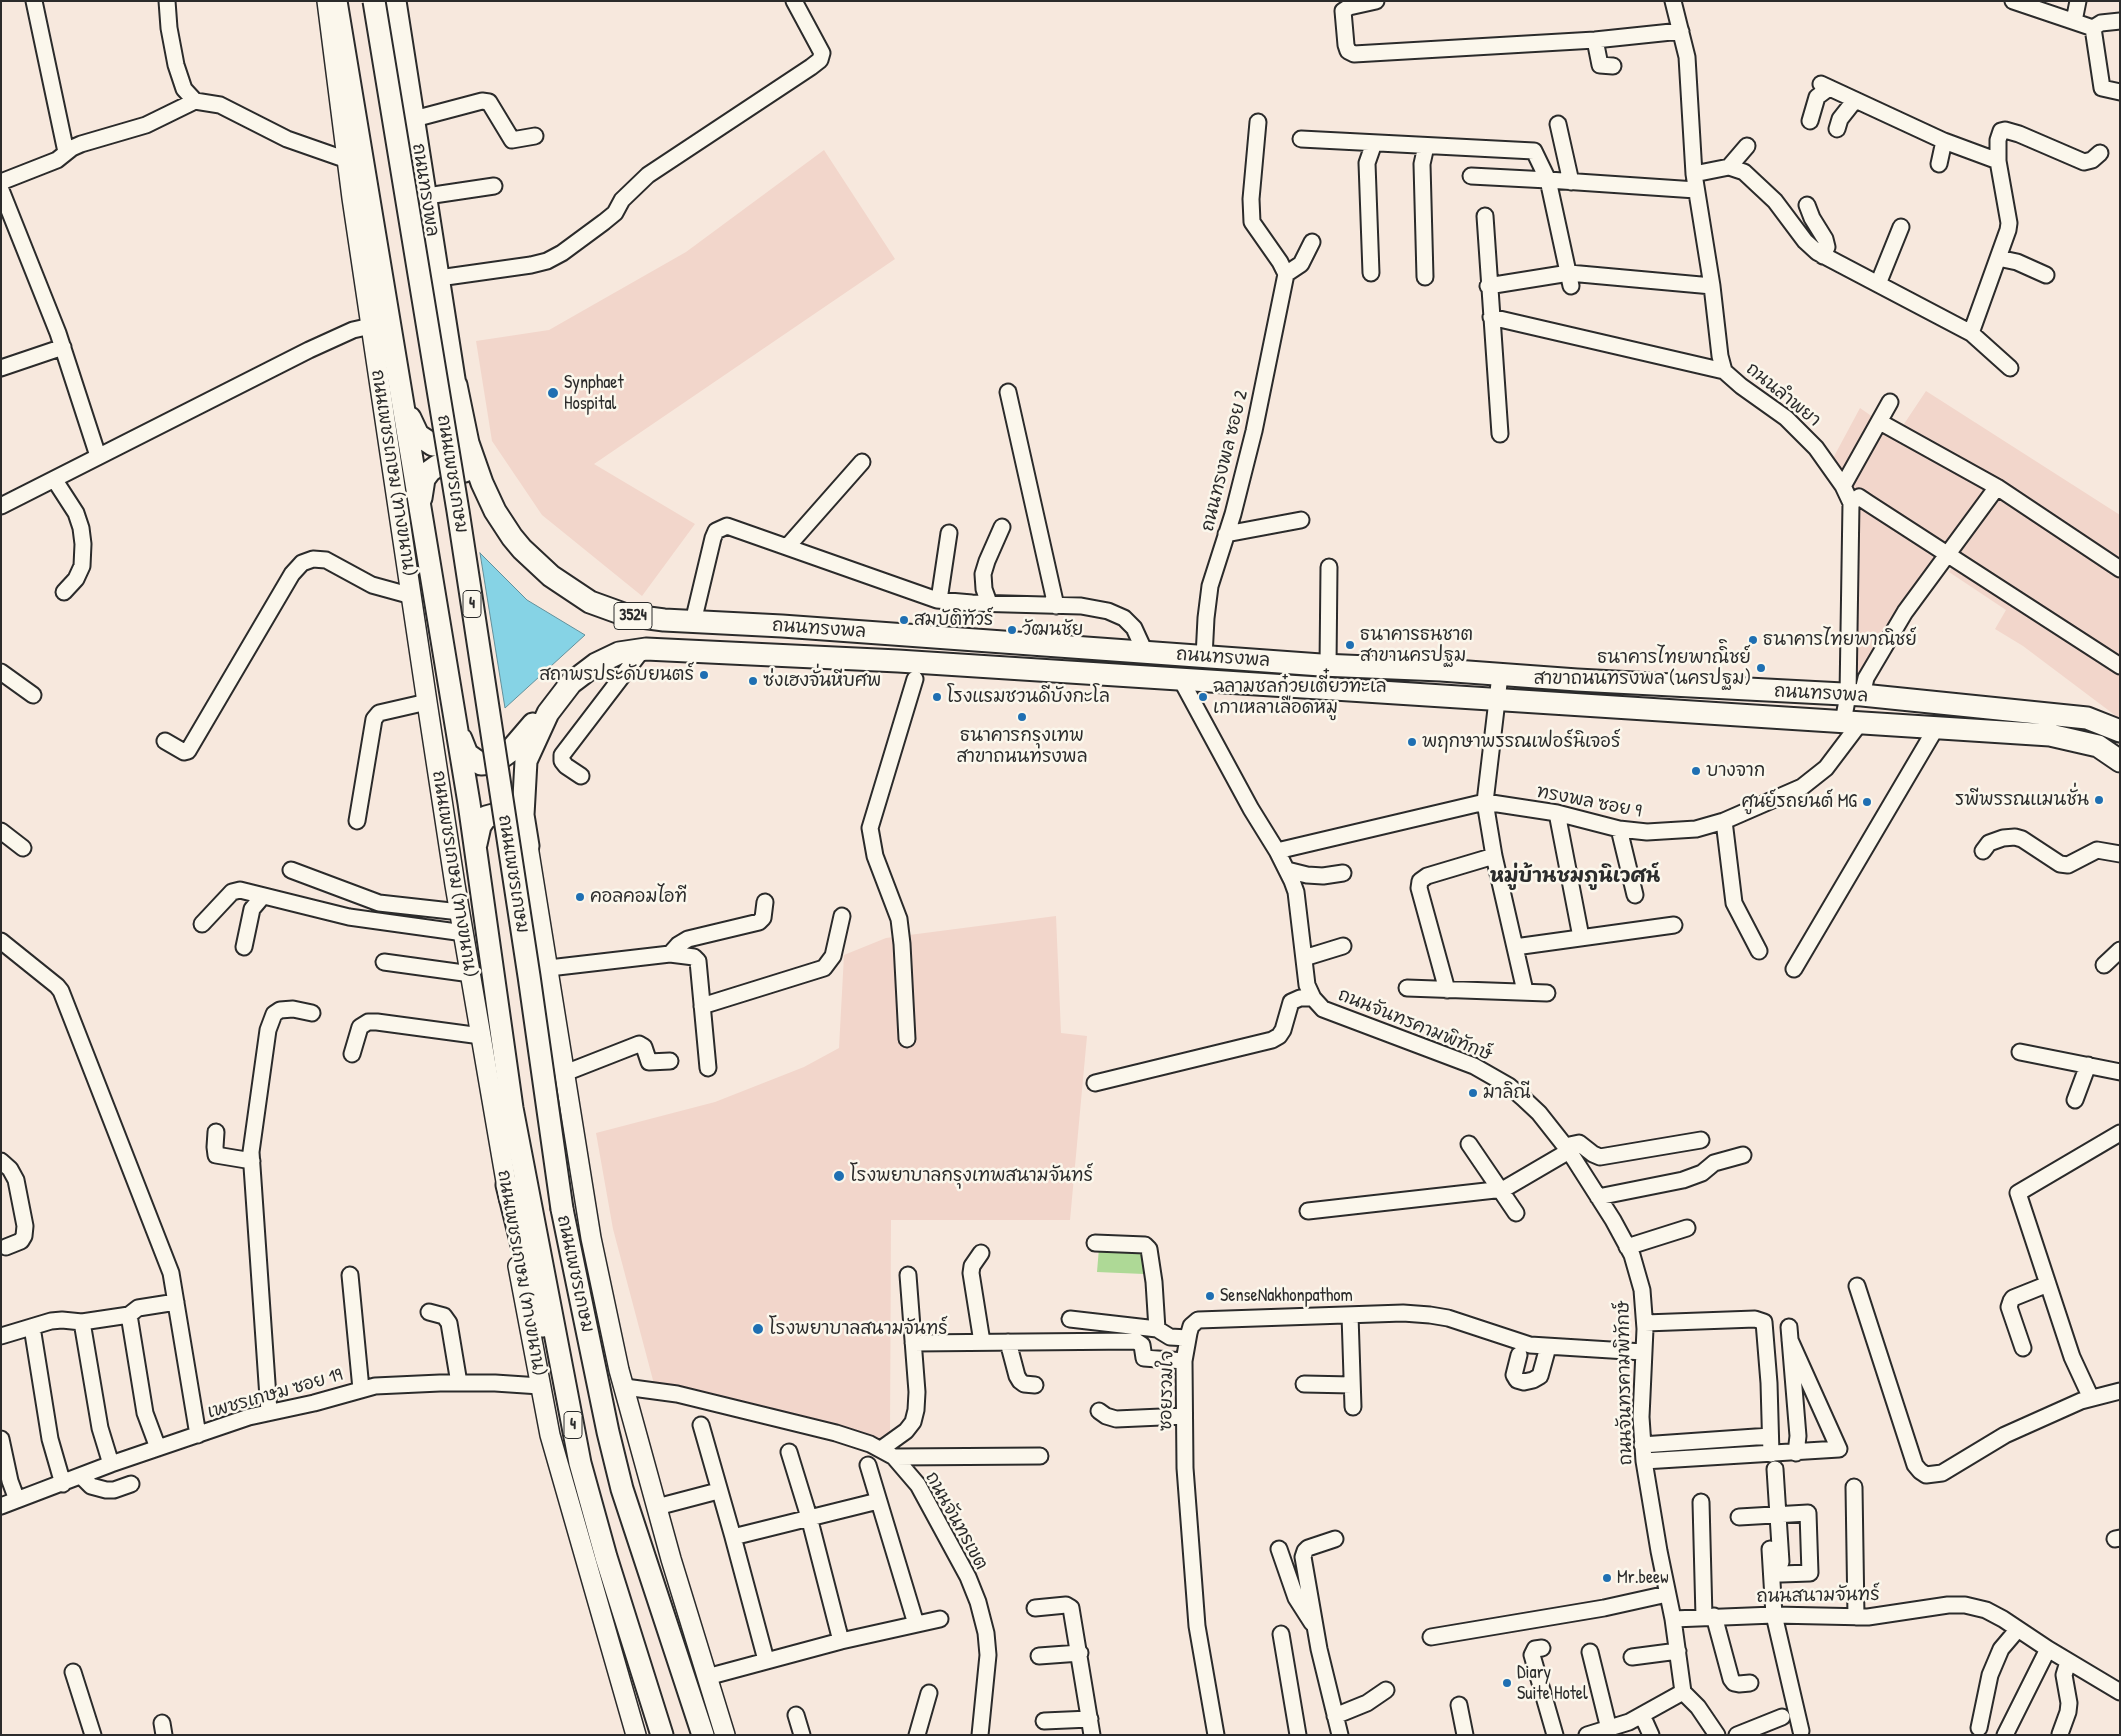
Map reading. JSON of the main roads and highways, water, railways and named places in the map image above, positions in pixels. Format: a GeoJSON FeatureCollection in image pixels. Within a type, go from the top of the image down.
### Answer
{"type":"FeatureCollection","features":[{"type":"Feature","properties":{"kind":"highway","name":"ถนนเพชรเกษม"},"geometry":{"type":"LineString","coordinates":[[336,1],[452,702],[512,1108],[580,1463],[609,1566],[662,1735]]}},
{"type":"Feature","properties":{"kind":"highway","name":"ถนนเพชรเกษม"},"geometry":{"type":"LineString","coordinates":[[374,1],[456,501],[529,976],[562,1209],[608,1432],[622,1488],[703,1735]]}},
{"type":"Feature","properties":{"kind":"highway","name":"ถนนทรงพล"},"geometry":{"type":"LineString","coordinates":[[395,1],[456,382],[468,443],[482,483],[495,511],[522,549],[551,576],[590,602],[626,614],[664,620],[782,626],[1328,666],[1441,670],[1855,695],[2087,718],[2120,731]]}},
{"type":"Feature","properties":{"kind":"highway"},"geometry":{"type":"LineString","coordinates":[[399,384],[412,426],[418,435],[433,445],[442,445],[452,440],[458,432],[456,382]]}},
{"type":"Feature","properties":{"kind":"highway"},"geometry":{"type":"LineString","coordinates":[[422,515],[421,496],[424,479],[437,466],[454,462],[464,468],[486,504],[495,511]]}},
{"type":"Feature","properties":{"kind":"highway"},"geometry":{"type":"LineString","coordinates":[[942,638],[942,664]]}},
{"type":"Feature","properties":{"kind":"highway","name":"ถนนทรงพล"},"geometry":{"type":"LineString","coordinates":[[528,846],[523,815],[526,761],[548,713],[568,687],[596,664],[619,653],[643,649],[1180,678],[2050,735],[2098,746],[2120,761]]}},
{"type":"Feature","properties":{"kind":"highway"},"geometry":{"type":"LineString","coordinates":[[452,702],[467,754],[481,764],[494,763],[510,752],[545,708],[568,687]]}},
{"type":"Feature","properties":{"kind":"highway"},"geometry":{"type":"LineString","coordinates":[[475,850],[480,826],[486,817],[497,814],[509,814],[520,824],[528,846]]}},
{"type":"Feature","properties":{"kind":"highway"},"geometry":{"type":"LineString","coordinates":[[507,1185],[534,1296],[580,1463]]}},
{"type":"Feature","properties":{"kind":"main road","name":"ถนนเพชรเกษม (ทางขนาน)"},"geometry":{"type":"LineString","coordinates":[[327,1],[370,326],[460,912],[507,1185],[518,1267],[550,1435],[636,1735]]}},
{"type":"Feature","properties":{"kind":"main road"},"geometry":{"type":"LineString","coordinates":[[528,846],[549,968],[590,1238],[619,1370],[657,1507],[725,1735]]}},
{"type":"Feature","properties":{"kind":"water"},"geometry":{"type":"Polygon","coordinates":[[[480,553],[527,600],[585,635],[505,708],[480,553]]]}},
{"type":"Feature","properties":{"kind":"place","name":"Synphaet Hospital"},"geometry":{"type":"Point","coordinates":[553,393]}},
{"type":"Feature","properties":{"kind":"place","name":"สมบัติทัวร์"},"geometry":{"type":"Point","coordinates":[904,620]}},
{"type":"Feature","properties":{"kind":"place","name":"วัฒนชัย"},"geometry":{"type":"Point","coordinates":[1012,630]}},
{"type":"Feature","properties":{"kind":"place","name":"ธนาคารไทยพาณิชย์"},"geometry":{"type":"Point","coordinates":[1753,640]}},
{"type":"Feature","properties":{"kind":"place","name":"ธนาคารธนชาต สาขานครปฐม"},"geometry":{"type":"Point","coordinates":[1350,645]}},
{"type":"Feature","properties":{"kind":"place","name":"ธนาคารไทยพาณิิชย์ สาขาถนนทรงพล (นครปฐม)"},"geometry":{"type":"Point","coordinates":[1761,668]}},
{"type":"Feature","properties":{"kind":"place","name":"สถาพรประดับยนตร์"},"geometry":{"type":"Point","coordinates":[704,675]}},
{"type":"Feature","properties":{"kind":"place","name":"ซ่งเฮงจั่นหีบศพ"},"geometry":{"type":"Point","coordinates":[753,681]}},
{"type":"Feature","properties":{"kind":"place","name":"โรงแรมชวนดีบังกะโล"},"geometry":{"type":"Point","coordinates":[937,697]}},
{"type":"Feature","properties":{"kind":"place","name":"ฉลามชลก๋วยเตี๋ยวทะเล เกาเหลาเลือดหมู"},"geometry":{"type":"Point","coordinates":[1203,697]}},
{"type":"Feature","properties":{"kind":"place","name":"ธนาคารกรุงเทพ สาขาถนนทรงพล"},"geometry":{"type":"Point","coordinates":[1022,717]}},
{"type":"Feature","properties":{"kind":"place","name":"พฤกษาพรรณเฟอร์นิเจอร์"},"geometry":{"type":"Point","coordinates":[1412,742]}},
{"type":"Feature","properties":{"kind":"place","name":"บางจาก"},"geometry":{"type":"Point","coordinates":[1696,771]}},
{"type":"Feature","properties":{"kind":"place","name":"รพีพรรณแมนชั่น"},"geometry":{"type":"Point","coordinates":[2099,800]}},
{"type":"Feature","properties":{"kind":"place","name":"ศูนย์รถยนต์ MG"},"geometry":{"type":"Point","coordinates":[1867,802]}},
{"type":"Feature","properties":{"kind":"place","name":"คอลคอมไอที"},"geometry":{"type":"Point","coordinates":[580,897]}},
{"type":"Feature","properties":{"kind":"place","name":"มาลิณี"},"geometry":{"type":"Point","coordinates":[1473,1093]}},
{"type":"Feature","properties":{"kind":"place","name":"โรงพยาบาลกรุงเทพสนามจันทร์"},"geometry":{"type":"Point","coordinates":[839,1176]}},
{"type":"Feature","properties":{"kind":"place","name":"SenseNakhonpathom"},"geometry":{"type":"Point","coordinates":[1210,1296]}},
{"type":"Feature","properties":{"kind":"place","name":"โรงพยาบาลสนามจันทร์"},"geometry":{"type":"Point","coordinates":[758,1329]}},
{"type":"Feature","properties":{"kind":"place","name":"Mr.beew"},"geometry":{"type":"Point","coordinates":[1607,1578]}},
{"type":"Feature","properties":{"kind":"place","name":"Diary Suite Hotel"},"geometry":{"type":"Point","coordinates":[1507,1683]}},
{"type":"Feature","properties":{"kind":"district","name":"หมู่บ้านชมภูนิเวศน์"},"geometry":{"type":"Point","coordinates":[1575,877]}}]}
